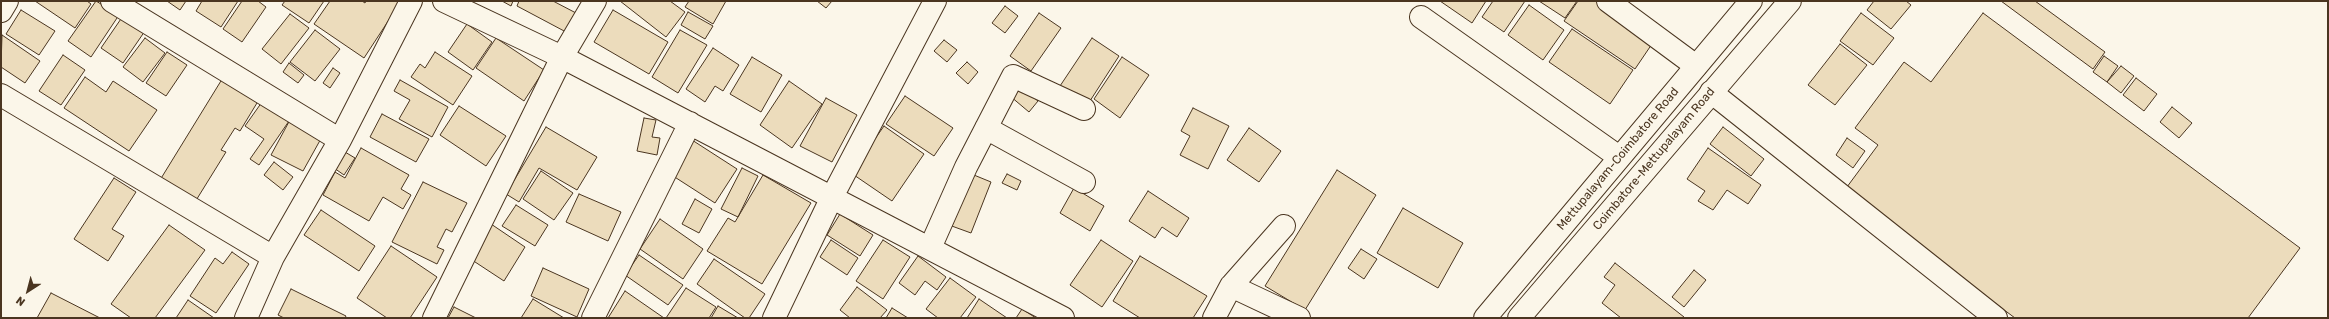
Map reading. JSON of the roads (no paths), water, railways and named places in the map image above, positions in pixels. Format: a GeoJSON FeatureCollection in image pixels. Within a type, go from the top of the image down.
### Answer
{"type":"FeatureCollection","features":[{"type":"Feature","properties":{"kind":"main road"},"geometry":{"type":"LineString","coordinates":[[1,11],[7,1]]}},
{"type":"Feature","properties":{"kind":"main road"},"geometry":{"type":"LineString","coordinates":[[112,1],[340,140]]}},
{"type":"Feature","properties":{"kind":"main road"},"geometry":{"type":"LineString","coordinates":[[246,318],[274,257],[340,140],[411,1]]}},
{"type":"Feature","properties":{"kind":"main road"},"geometry":{"type":"LineString","coordinates":[[444,1],[562,57],[1063,318]]}},
{"type":"Feature","properties":{"kind":"main road"},"geometry":{"type":"LineString","coordinates":[[434,318],[562,57],[595,1]]}},
{"type":"Feature","properties":{"kind":"main road"},"geometry":{"type":"LineString","coordinates":[[774,318],[832,197],[935,1]]}},
{"type":"Feature","properties":{"kind":"main road"},"geometry":{"type":"LineString","coordinates":[[1608,1],[1696,66]]}},
{"type":"Feature","properties":{"kind":"main road","name":"Mettupalayam-Coimbatore Road"},"geometry":{"type":"LineString","coordinates":[[1485,318],[1751,1]]}},
{"type":"Feature","properties":{"kind":"main road","name":"Coimbatore-Mettupalayam Road"},"geometry":{"type":"LineString","coordinates":[[1519,318],[1790,1]]}},
{"type":"Feature","properties":{"kind":"main road"},"geometry":{"type":"LineString","coordinates":[[1421,17],[1619,157]]}},
{"type":"Feature","properties":{"kind":"main road"},"geometry":{"type":"LineString","coordinates":[[930,248],[966,167],[1013,76],[1084,109]]}},
{"type":"Feature","properties":{"kind":"main road"},"geometry":{"type":"LineString","coordinates":[[1711,92],[1996,318]]}},
{"type":"Feature","properties":{"kind":"main road"},"geometry":{"type":"LineString","coordinates":[[1,95],[274,257]]}},
{"type":"Feature","properties":{"kind":"main road"},"geometry":{"type":"LineString","coordinates":[[593,318],[690,123]]}},
{"type":"Feature","properties":{"kind":"main road"},"geometry":{"type":"LineString","coordinates":[[986,128],[1084,182]]}},
{"type":"Feature","properties":{"kind":"main road"},"geometry":{"type":"LineString","coordinates":[[1214,318],[1230,286],[1284,226]]}},
{"type":"Feature","properties":{"kind":"main road"},"geometry":{"type":"LineString","coordinates":[[1230,286],[1299,318]]}}]}
